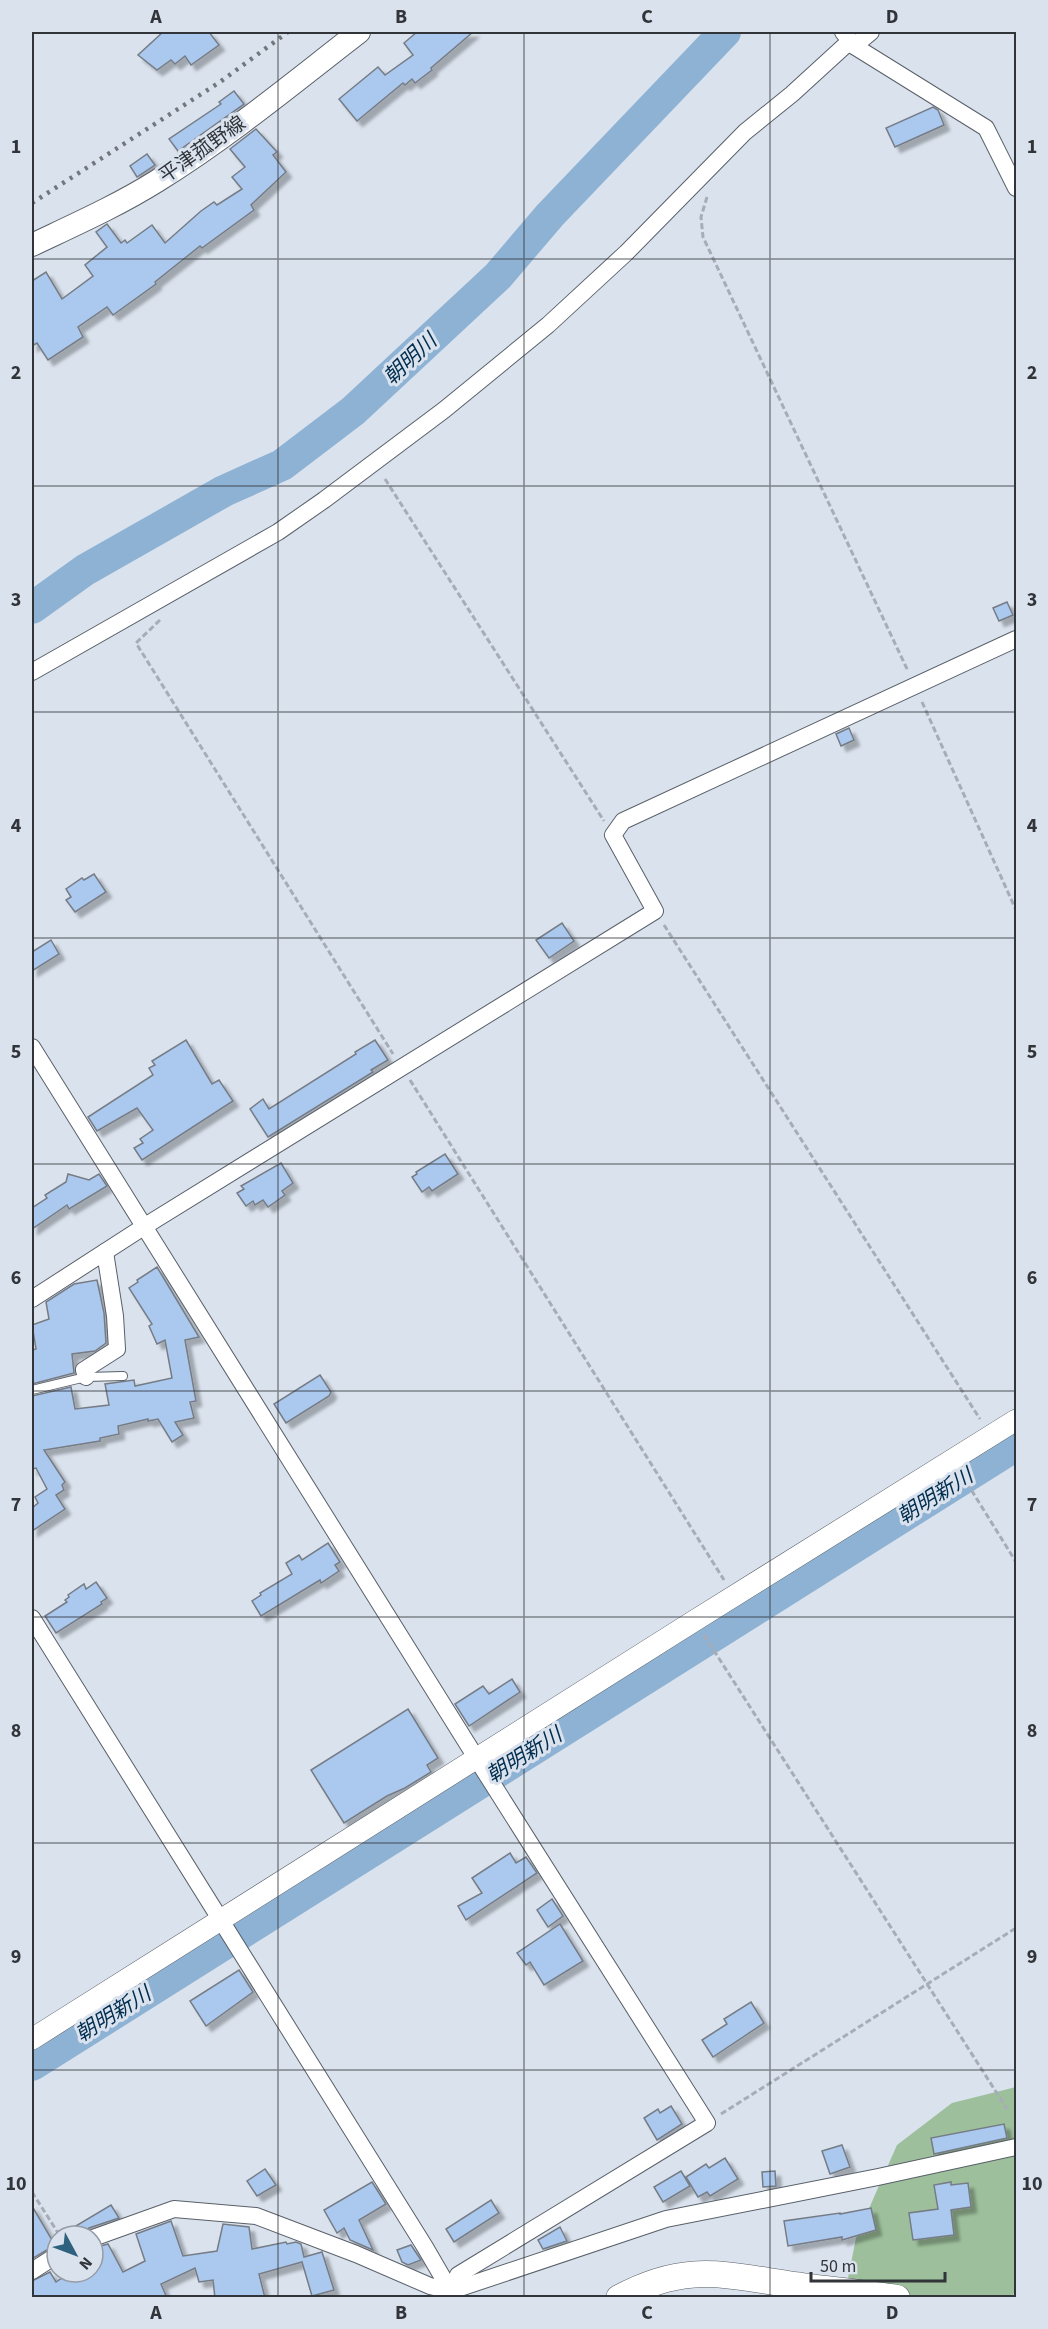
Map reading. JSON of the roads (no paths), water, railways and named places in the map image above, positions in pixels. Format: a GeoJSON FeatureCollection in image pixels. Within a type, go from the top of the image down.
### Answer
{"type":"FeatureCollection","features":[{"type":"Feature","properties":{"kind":"main road","name":"平津菰野線"},"geometry":{"type":"LineString","coordinates":[[32,245],[100,213],[156,181],[222,137],[358,32]]}},
{"type":"Feature","properties":{"kind":"main road"},"geometry":{"type":"LineString","coordinates":[[619,2298],[668,2277],[694,2273],[730,2274],[897,2298]]}},
{"type":"Feature","properties":{"kind":"street"},"geometry":{"type":"LineString","coordinates":[[32,672],[278,532],[444,410],[548,325],[626,253],[745,132],[792,94],[849,39],[871,32]]}},
{"type":"Feature","properties":{"kind":"street"},"geometry":{"type":"LineString","coordinates":[[849,39],[986,128],[1017,188]]}},
{"type":"Feature","properties":{"kind":"street"},"geometry":{"type":"LineString","coordinates":[[32,1299],[145,1226],[655,911],[614,835],[623,821],[1017,639]]}},
{"type":"Feature","properties":{"kind":"street"},"geometry":{"type":"LineString","coordinates":[[32,1047],[484,1771],[707,2123],[458,2275],[452,2294]]}},
{"type":"Feature","properties":{"kind":"street"},"geometry":{"type":"LineString","coordinates":[[86,1377],[84,1370],[117,1349],[115,1316],[105,1252]]}},
{"type":"Feature","properties":{"kind":"street"},"geometry":{"type":"LineString","coordinates":[[32,2039],[484,1771],[1017,1420]]}},
{"type":"Feature","properties":{"kind":"street"},"geometry":{"type":"LineString","coordinates":[[32,1618],[225,1925],[452,2294]]}},
{"type":"Feature","properties":{"kind":"street"},"geometry":{"type":"LineString","coordinates":[[105,2234],[174,2209],[256,2216],[357,2254],[452,2294],[666,2219],[1017,2147]]}},
{"type":"Feature","properties":{"kind":"street"},"geometry":{"type":"LineString","coordinates":[[32,2271],[45,2263]]}},
{"type":"Feature","properties":{"kind":"lane"},"geometry":{"type":"LineString","coordinates":[[32,1390],[86,1377],[123,1376]]}},
{"type":"Feature","properties":{"kind":"waterway","name":"朝明川"},"geometry":{"type":"LineString","coordinates":[[32,608],[85,570],[224,491],[282,465],[353,411],[498,276],[550,215],[725,32]]}},
{"type":"Feature","properties":{"kind":"waterway","name":"朝明新川"},"geometry":{"type":"LineString","coordinates":[[32,2065],[1016,1445]]}},
{"type":"Feature","properties":{"kind":"railway"},"geometry":{"type":"LineString","coordinates":[[32,203],[220,82],[288,32]]}}]}
